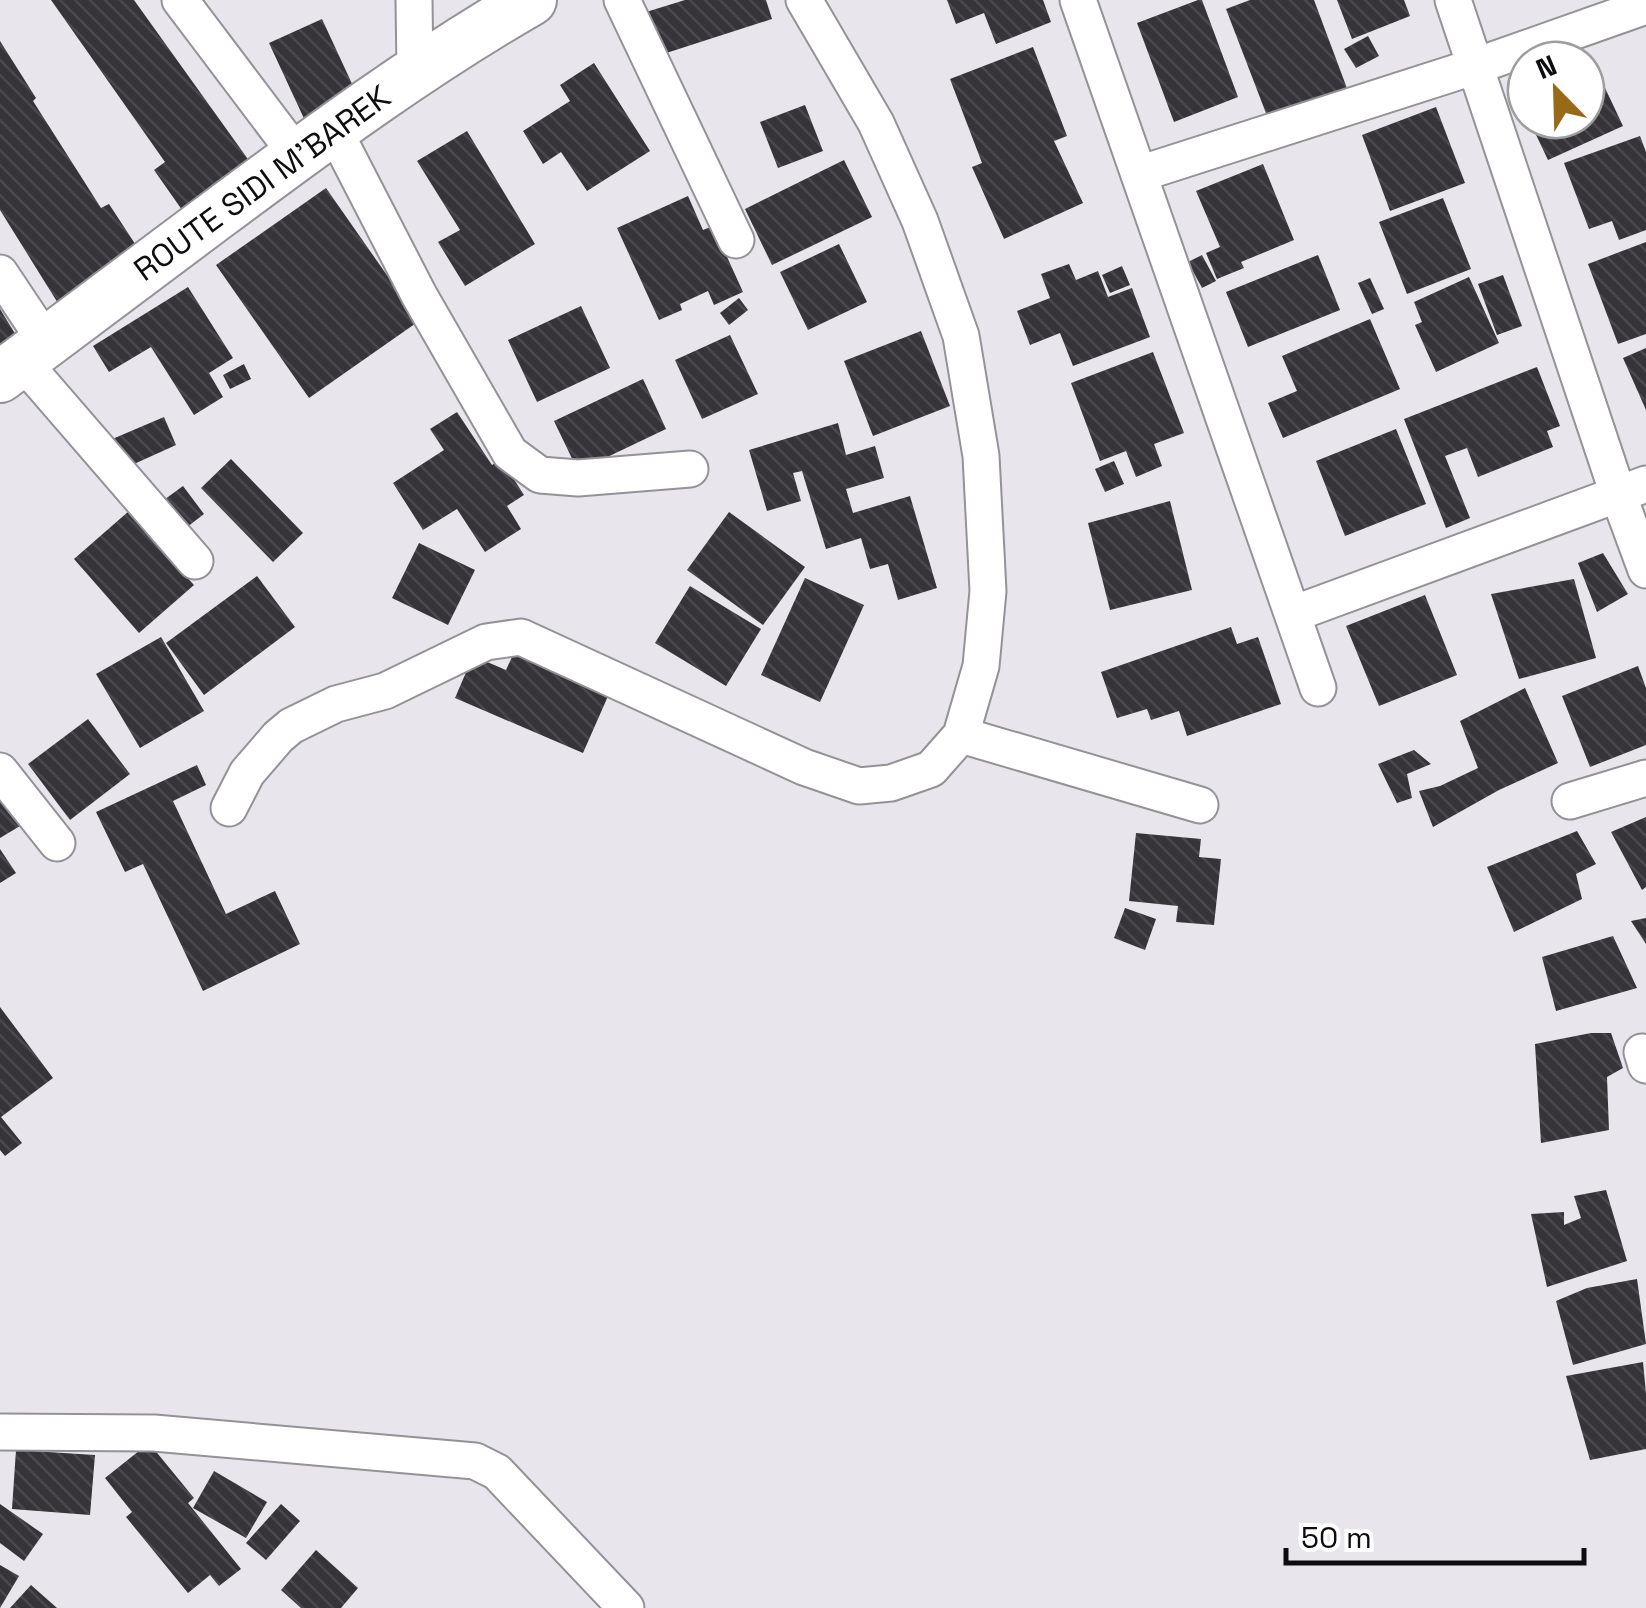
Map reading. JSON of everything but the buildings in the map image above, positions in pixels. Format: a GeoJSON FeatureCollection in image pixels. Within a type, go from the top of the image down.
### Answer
{"type":"FeatureCollection","features":[{"type":"Feature","properties":{"kind":"street"},"geometry":{"type":"LineString","coordinates":[[180,0],[315,142],[419,295],[510,453],[540,476],[578,478],[690,469]]}},
{"type":"Feature","properties":{"kind":"street"},"geometry":{"type":"LineString","coordinates":[[414,0],[414,72]]}},
{"type":"Feature","properties":{"kind":"street","name":"ROUTE SIDI M'BAREK"},"geometry":{"type":"LineString","coordinates":[[23,360],[315,142],[414,72],[531,0]]}},
{"type":"Feature","properties":{"kind":"street"},"geometry":{"type":"LineString","coordinates":[[622,0],[736,240]]}},
{"type":"Feature","properties":{"kind":"street"},"geometry":{"type":"LineString","coordinates":[[230,808],[248,774],[291,726],[336,704],[385,691],[486,642],[521,637],[804,768],[859,786],[891,783],[931,769],[961,735],[981,666],[988,591],[981,456],[960,336],[920,221],[876,123],[804,0]]}},
{"type":"Feature","properties":{"kind":"street"},"geometry":{"type":"LineString","coordinates":[[1078,0],[1318,688]]}},
{"type":"Feature","properties":{"kind":"street"},"geometry":{"type":"LineString","coordinates":[[1453,0],[1632,489],[1646,570]]}},
{"type":"Feature","properties":{"kind":"street"},"geometry":{"type":"LineString","coordinates":[[1140,174],[1476,66],[1646,6]]}},
{"type":"Feature","properties":{"kind":"street"},"geometry":{"type":"LineString","coordinates":[[0,274],[23,360],[194,560]]}},
{"type":"Feature","properties":{"kind":"street"},"geometry":{"type":"LineString","coordinates":[[1293,614],[1632,489]]}},
{"type":"Feature","properties":{"kind":"street"},"geometry":{"type":"LineString","coordinates":[[961,735],[1200,805]]}},
{"type":"Feature","properties":{"kind":"street"},"geometry":{"type":"LineString","coordinates":[[0,772],[58,843]]}},
{"type":"Feature","properties":{"kind":"street"},"geometry":{"type":"LineString","coordinates":[[1570,802],[1646,778]]}},
{"type":"Feature","properties":{"kind":"street"},"geometry":{"type":"LineString","coordinates":[[0,1432],[154,1433],[475,1462],[496,1472],[626,1608]]}}]}
